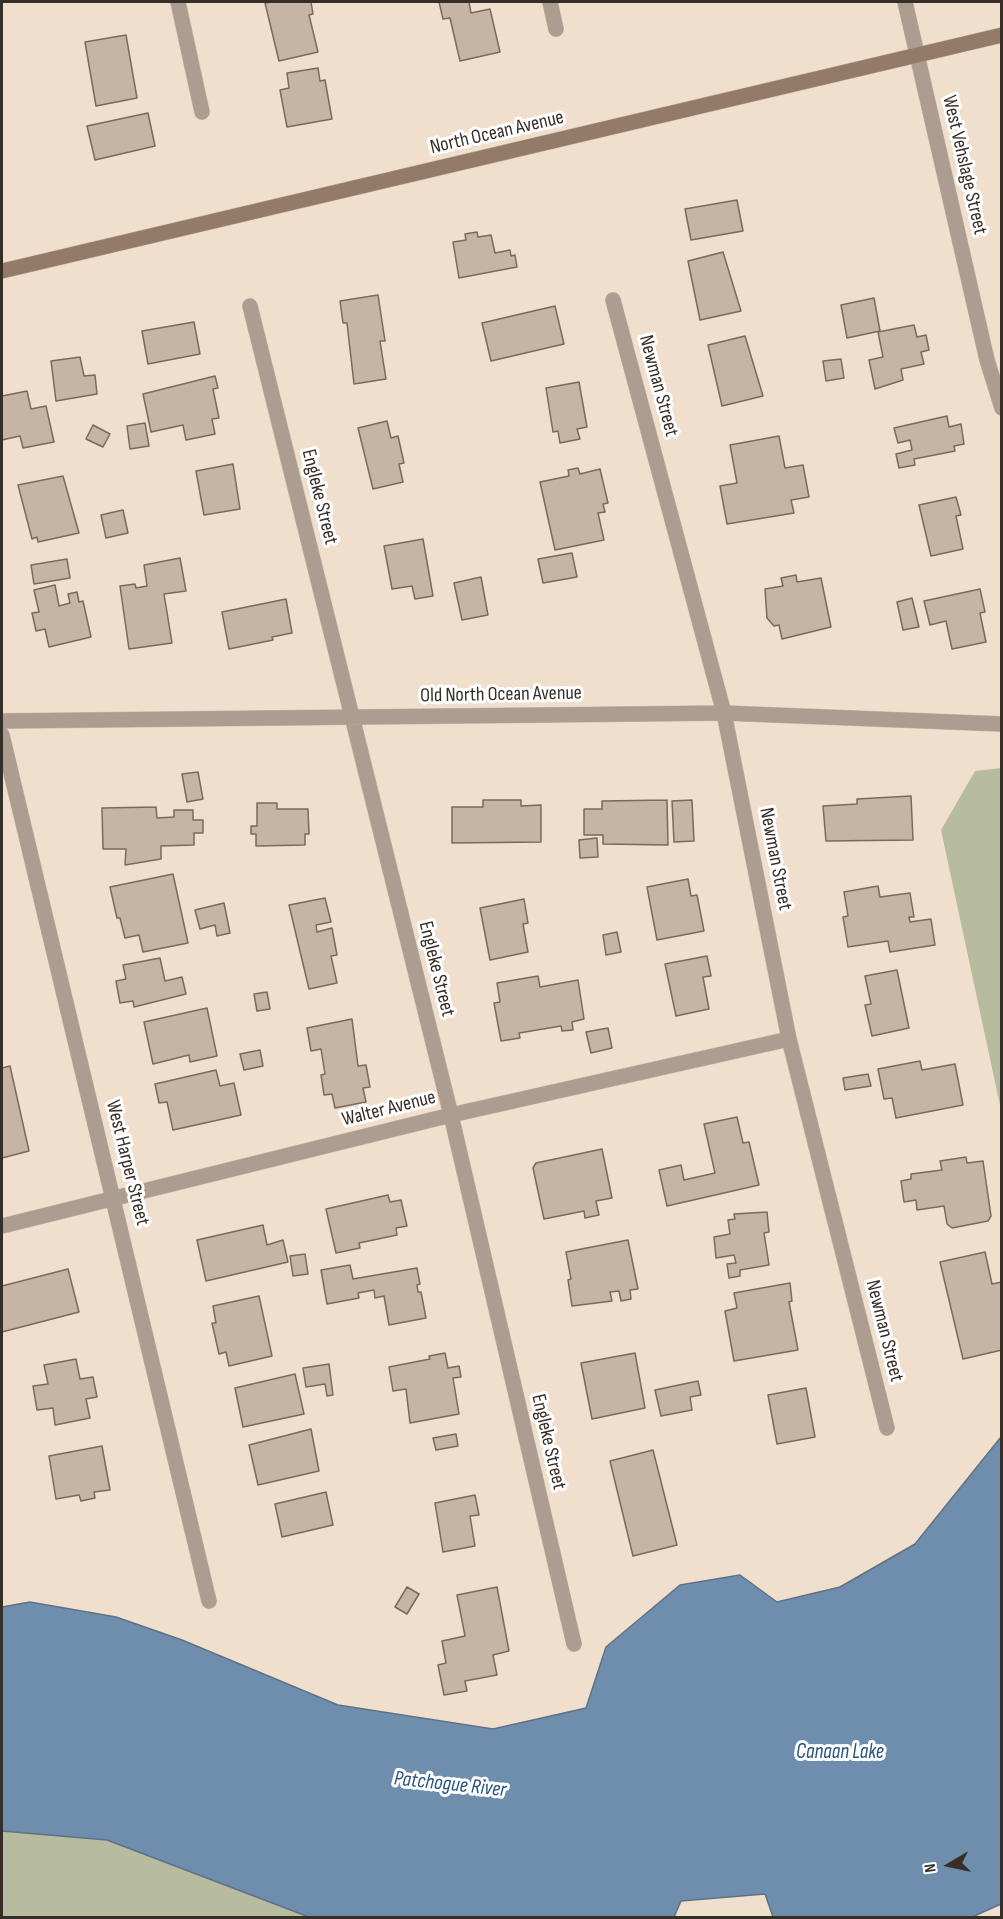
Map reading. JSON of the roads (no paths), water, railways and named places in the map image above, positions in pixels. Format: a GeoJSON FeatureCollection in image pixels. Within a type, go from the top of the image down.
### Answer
{"type":"FeatureCollection","features":[{"type":"Feature","properties":{"kind":"main road","name":"North Ocean Avenue"},"geometry":{"type":"LineString","coordinates":[[2,271],[1002,35]]}},
{"type":"Feature","properties":{"kind":"street"},"geometry":{"type":"LineString","coordinates":[[178,2],[202,111]]}},
{"type":"Feature","properties":{"kind":"street"},"geometry":{"type":"LineString","coordinates":[[550,2],[556,29]]}},
{"type":"Feature","properties":{"kind":"street","name":"West Vehslage Street"},"geometry":{"type":"LineString","coordinates":[[905,2],[994,358],[1002,408]]}},
{"type":"Feature","properties":{"kind":"street","name":"Newman Street"},"geometry":{"type":"LineString","coordinates":[[613,300],[724,713],[789,1040],[887,1428]]}},
{"type":"Feature","properties":{"kind":"street","name":"Engleke Street"},"geometry":{"type":"LineString","coordinates":[[250,306],[451,1115],[574,1644]]}},
{"type":"Feature","properties":{"kind":"street","name":"Old North Ocean Avenue"},"geometry":{"type":"LineString","coordinates":[[2,721],[724,713],[1002,724]]}},
{"type":"Feature","properties":{"kind":"street","name":"West Harper Street"},"geometry":{"type":"LineString","coordinates":[[2,735],[115,1200],[208,1602]]}},
{"type":"Feature","properties":{"kind":"street","name":"Walter Avenue"},"geometry":{"type":"LineString","coordinates":[[2,1226],[115,1200],[451,1115],[789,1040]]}},
{"type":"Feature","properties":{"kind":"water","name":"Canaan Lake"},"geometry":{"type":"Polygon","coordinates":[[[1001,1437],[1001,1904],[972,1917],[773,1917],[765,1894],[681,1901],[674,1917],[309,1917],[107,1840],[2,1831],[2,1607],[30,1602],[116,1617],[182,1640],[338,1705],[493,1729],[586,1708],[606,1647],[680,1585],[740,1575],[777,1602],[840,1587],[915,1544],[1001,1437]]]}},
{"type":"Feature","properties":{"kind":"water label","name":"Patchogue River"},"geometry":{"type":"Point","coordinates":[450,1785]}}]}
